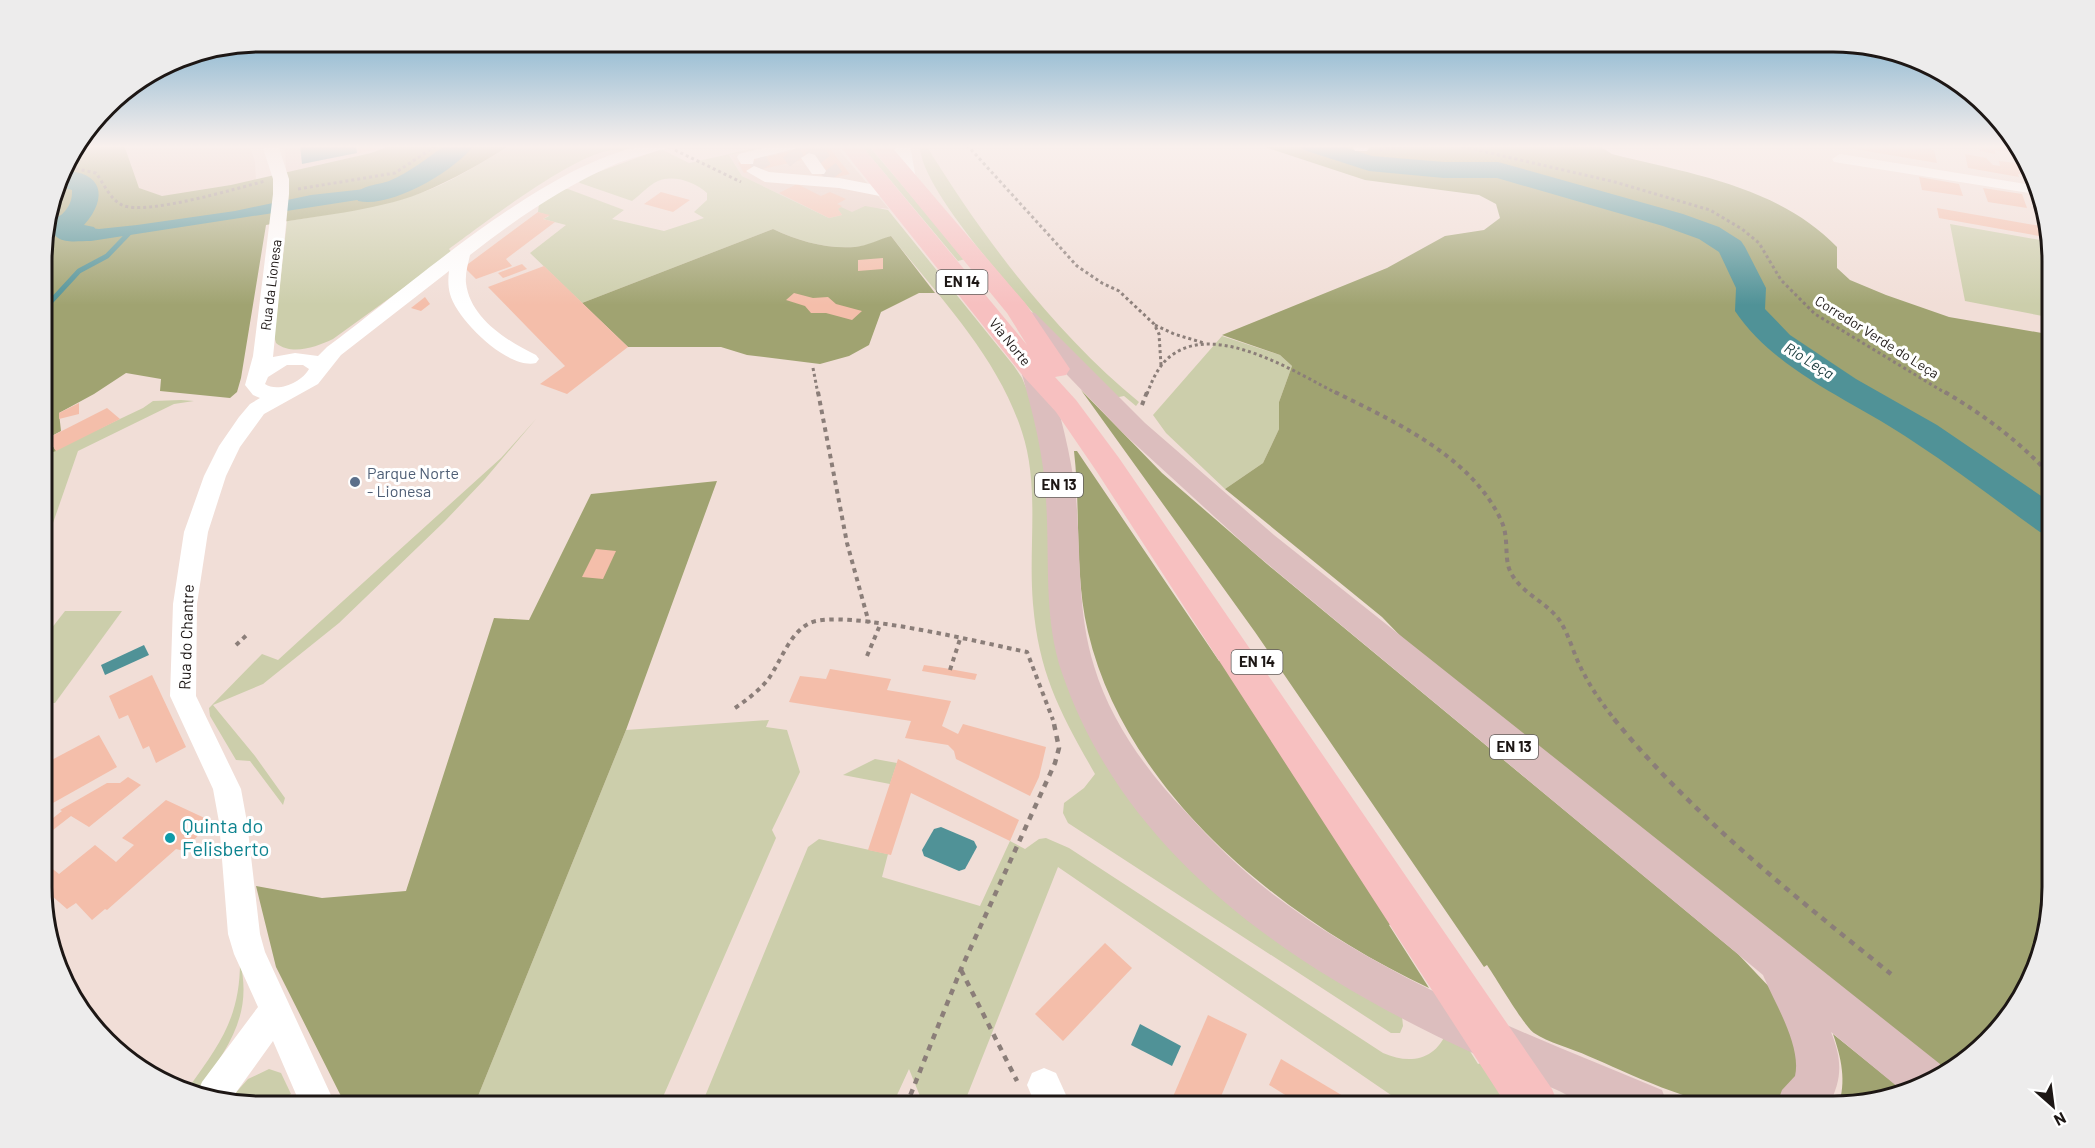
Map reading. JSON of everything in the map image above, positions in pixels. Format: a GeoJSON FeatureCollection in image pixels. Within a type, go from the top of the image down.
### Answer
{"type":"FeatureCollection","features":[{"type":"Feature","properties":{"kind":"highway","name":"Via Norte"},"geometry":{"type":"LineString","coordinates":[[908,199],[1034,371]]}},
{"type":"Feature","properties":{"kind":"highway","name":"Via Norte"},"geometry":{"type":"LineString","coordinates":[[911,199],[1017,309]]}},
{"type":"Feature","properties":{"kind":"highway","name":"EN 14"},"geometry":{"type":"LineString","coordinates":[[1017,309],[1049,360],[1180,547],[1515,1059]]}},
{"type":"Feature","properties":{"kind":"highway","name":"EN 14"},"geometry":{"type":"LineString","coordinates":[[1034,371],[1066,406],[1515,1059]]}},
{"type":"Feature","properties":{"kind":"main road","name":"EN 13"},"geometry":{"type":"LineString","coordinates":[[1017,309],[1135,429],[1263,543],[1920,1077]]}},
{"type":"Feature","properties":{"kind":"main road","name":"EN 13"},"geometry":{"type":"LineString","coordinates":[[1034,371],[1052,433],[1057,464],[1061,501],[1062,581],[1067,628],[1078,670],[1096,714],[1116,751],[1164,816],[1192,847],[1249,899],[1309,945],[1336,962],[1432,1013],[1621,1095]]}},
{"type":"Feature","properties":{"kind":"main road","name":"EN 13"},"geometry":{"type":"LineString","coordinates":[[1778,961],[1815,1042],[1820,1071],[1809,1095]]}},
{"type":"Feature","properties":{"kind":"street","name":"Rua da Lionesa"},"geometry":{"type":"LineString","coordinates":[[271,359],[280,199]]}},
{"type":"Feature","properties":{"kind":"street"},"geometry":{"type":"LineString","coordinates":[[257,392],[271,359],[312,363],[334,351],[461,253],[538,199]]}},
{"type":"Feature","properties":{"kind":"street"},"geometry":{"type":"LineString","coordinates":[[461,253],[457,283],[465,306],[499,344],[529,359]]}},
{"type":"Feature","properties":{"kind":"street"},"geometry":{"type":"LineString","coordinates":[[403,299],[457,283]]}},
{"type":"Feature","properties":{"kind":"street","name":"Rua do Chantre"},"geometry":{"type":"LineString","coordinates":[[312,363],[316,376],[306,384],[284,393],[257,392],[202,508],[187,580],[182,681],[185,703],[211,751],[227,789],[233,822],[244,934],[253,963],[314,1096]]}},
{"type":"Feature","properties":{"kind":"street"},"geometry":{"type":"LineString","coordinates":[[217,1090],[275,1011]]}},
{"type":"Feature","properties":{"kind":"path"},"geometry":{"type":"LineString","coordinates":[[112,199],[127,207],[151,207],[188,199]]}},
{"type":"Feature","properties":{"kind":"path"},"geometry":{"type":"LineString","coordinates":[[1016,199],[1077,266],[1102,283],[1119,291],[1154,324],[1191,340],[1250,353],[1283,366],[1411,433],[1460,466],[1478,484],[1503,525],[1508,540],[1507,559],[1515,581],[1558,619],[1582,670],[1613,718],[1640,752],[1674,788],[1768,874],[1891,974]]}},
{"type":"Feature","properties":{"kind":"path","name":"Corredor Verde do Leça"},"geometry":{"type":"LineString","coordinates":[[1676,199],[1710,210],[1742,228],[1759,243],[1781,280],[1815,314],[1989,419],[2030,453],[2042,467]]}},
{"type":"Feature","properties":{"kind":"path"},"geometry":{"type":"LineString","coordinates":[[1154,324],[1159,334],[1161,366]]}},
{"type":"Feature","properties":{"kind":"path"},"geometry":{"type":"LineString","coordinates":[[1135,429],[1142,405],[1161,366],[1171,354],[1192,346],[1212,345]]}},
{"type":"Feature","properties":{"kind":"path"},"geometry":{"type":"LineString","coordinates":[[813,368],[845,533],[869,623]]}},
{"type":"Feature","properties":{"kind":"path"},"geometry":{"type":"LineString","coordinates":[[735,708],[753,696],[769,680],[793,639],[810,623],[821,619],[869,623],[1027,651],[1041,682],[1059,748],[1044,792],[1032,812],[961,969],[910,1096]]}},
{"type":"Feature","properties":{"kind":"path"},"geometry":{"type":"LineString","coordinates":[[867,656],[880,625]]}},
{"type":"Feature","properties":{"kind":"path"},"geometry":{"type":"LineString","coordinates":[[236,645],[249,633]]}},
{"type":"Feature","properties":{"kind":"path"},"geometry":{"type":"LineString","coordinates":[[950,670],[960,639]]}},
{"type":"Feature","properties":{"kind":"path"},"geometry":{"type":"LineString","coordinates":[[961,969],[1020,1086],[1048,1096]]}},
{"type":"Feature","properties":{"kind":"shaded area"},"geometry":{"type":"Polygon","coordinates":[[[145,199],[164,199],[146,202],[145,199]]]}},
{"type":"Feature","properties":{"kind":"shaded area"},"geometry":{"type":"Polygon","coordinates":[[[789,199],[880,199],[889,209],[883,208],[829,218],[789,199]]]}},
{"type":"Feature","properties":{"kind":"green space"},"geometry":{"type":"Polygon","coordinates":[[[63,199],[403,199],[364,209],[266,225],[241,378],[237,392],[230,398],[160,391],[161,379],[126,373],[59,413],[61,431],[53,435],[53,247],[63,199]]]}},
{"type":"Feature","properties":{"kind":"green space"},"geometry":{"type":"Polygon","coordinates":[[[402,199],[519,199],[449,249],[452,253],[333,339],[297,350],[282,347],[276,343],[274,336],[287,221],[370,207],[402,199]]]}},
{"type":"Feature","properties":{"kind":"green space"},"geometry":{"type":"Polygon","coordinates":[[[548,199],[594,199],[624,210],[612,219],[664,231],[704,218],[694,212],[707,200],[789,199],[829,218],[842,215],[838,209],[841,207],[852,212],[865,206],[888,210],[1014,366],[1022,378],[1038,416],[1103,747],[1402,1016],[1403,1026],[1400,1033],[1391,1033],[1068,823],[1063,813],[1064,803],[1084,788],[1095,774],[1062,713],[1040,652],[1033,604],[1031,474],[1022,432],[998,378],[983,353],[891,236],[860,246],[833,247],[802,240],[773,229],[582,303],[530,253],[566,225],[543,219],[549,216],[538,212],[539,204],[548,199]]]}},
{"type":"Feature","properties":{"kind":"green space"},"geometry":{"type":"Polygon","coordinates":[[[906,199],[914,199],[965,259],[958,261],[906,199]]]}},
{"type":"Feature","properties":{"kind":"green space"},"geometry":{"type":"Polygon","coordinates":[[[961,199],[996,249],[1049,315],[1108,375],[1139,402],[1136,406],[1124,396],[1114,398],[1066,349],[1001,276],[943,200],[961,199]]]}},
{"type":"Feature","properties":{"kind":"green space"},"geometry":{"type":"Polygon","coordinates":[[[1486,199],[1766,199],[1814,226],[1837,247],[1837,268],[1850,280],[1949,317],[2042,333],[2041,914],[2027,967],[2007,1003],[1991,1024],[1971,1044],[1935,1069],[1414,650],[1382,617],[1225,489],[1263,463],[1279,429],[1279,402],[1292,366],[1280,355],[1222,335],[1387,268],[1445,236],[1484,230],[1500,218],[1496,204],[1486,199]]]}},
{"type":"Feature","properties":{"kind":"green space"},"geometry":{"type":"Polygon","coordinates":[[[1950,224],[2041,240],[2042,316],[1965,301],[1950,224]]]}},
{"type":"Feature","properties":{"kind":"green space"},"geometry":{"type":"Polygon","coordinates":[[[773,229],[802,240],[833,247],[860,246],[891,236],[935,293],[919,293],[881,312],[869,345],[849,356],[820,364],[747,355],[721,347],[628,347],[582,303],[773,229]]]}},
{"type":"Feature","properties":{"kind":"green space"},"geometry":{"type":"Polygon","coordinates":[[[1222,336],[1280,355],[1292,366],[1279,402],[1279,429],[1263,463],[1225,489],[1166,433],[1153,415],[1222,336]]]}},
{"type":"Feature","properties":{"kind":"green space"},"geometry":{"type":"Polygon","coordinates":[[[1081,390],[1162,473],[1267,564],[1738,954],[1774,992],[1805,1056],[1787,1095],[1684,1095],[1546,1039],[1529,1029],[1487,965],[1484,967],[1255,632],[1081,390]]]}},
{"type":"Feature","properties":{"kind":"green space"},"geometry":{"type":"Polygon","coordinates":[[[153,401],[194,401],[174,404],[78,451],[53,524],[53,451],[143,408],[153,401]]]}},
{"type":"Feature","properties":{"kind":"green space"},"geometry":{"type":"Polygon","coordinates":[[[536,419],[485,479],[445,521],[339,623],[263,684],[213,705],[255,756],[285,798],[283,805],[250,761],[236,760],[210,716],[209,708],[262,654],[278,660],[501,458],[536,419]]]}},
{"type":"Feature","properties":{"kind":"green space"},"geometry":{"type":"Polygon","coordinates":[[[1074,451],[1077,451],[1219,661],[1223,660],[1393,923],[1389,925],[1429,988],[1375,960],[1320,927],[1268,889],[1219,846],[1175,798],[1137,747],[1108,691],[1088,632],[1079,565],[1074,451]]]}},
{"type":"Feature","properties":{"kind":"green space"},"geometry":{"type":"Polygon","coordinates":[[[717,481],[626,730],[478,1096],[341,1096],[276,967],[256,886],[322,898],[406,891],[494,618],[529,620],[591,494],[717,481]]]}},
{"type":"Feature","properties":{"kind":"green space"},"geometry":{"type":"Polygon","coordinates":[[[65,611],[122,611],[55,703],[52,703],[52,627],[65,611]]]}},
{"type":"Feature","properties":{"kind":"green space"},"geometry":{"type":"Polygon","coordinates":[[[769,720],[766,727],[787,730],[800,772],[772,830],[776,838],[663,1096],[478,1096],[626,730],[769,720]]]}},
{"type":"Feature","properties":{"kind":"green space"},"geometry":{"type":"Polygon","coordinates":[[[875,759],[897,763],[890,784],[843,775],[875,759]]]}},
{"type":"Feature","properties":{"kind":"green space"},"geometry":{"type":"Polygon","coordinates":[[[1046,838],[1069,848],[1383,1053],[1393,1057],[1412,1059],[1429,1054],[1442,1041],[1447,1031],[1461,1037],[1478,1064],[1484,1062],[1506,1095],[1391,1095],[1058,867],[967,1096],[920,1096],[909,1069],[897,1096],[705,1096],[808,847],[819,839],[888,854],[882,877],[980,906],[1010,841],[1025,849],[1039,839],[1046,838]]]}},
{"type":"Feature","properties":{"kind":"green space"},"geometry":{"type":"Polygon","coordinates":[[[240,962],[243,998],[235,1030],[219,1060],[200,1086],[192,1083],[226,1029],[232,1014],[239,981],[240,962]]]}},
{"type":"Feature","properties":{"kind":"green space"},"geometry":{"type":"Polygon","coordinates":[[[1833,1034],[1897,1085],[1875,1091],[1841,1095],[1842,1070],[1833,1034]]]}},
{"type":"Feature","properties":{"kind":"green space"},"geometry":{"type":"Polygon","coordinates":[[[269,1069],[281,1073],[291,1094],[287,1096],[235,1094],[248,1079],[269,1069]]]}},
{"type":"Feature","properties":{"kind":"water"},"geometry":{"type":"Polygon","coordinates":[[[294,199],[366,199],[91,241],[64,240],[55,235],[58,217],[76,207],[94,204],[91,213],[81,227],[99,229],[235,211],[294,199]]]}},
{"type":"Feature","properties":{"kind":"water"},"geometry":{"type":"Polygon","coordinates":[[[144,645],[149,655],[105,675],[101,665],[144,645]]]}},
{"type":"Feature","properties":{"kind":"water"},"geometry":{"type":"Polygon","coordinates":[[[941,827],[974,841],[977,847],[965,869],[959,871],[924,856],[922,850],[934,829],[941,827]]]}},
{"type":"Feature","properties":{"kind":"water"},"geometry":{"type":"Polygon","coordinates":[[[1140,1024],[1181,1046],[1172,1066],[1131,1045],[1140,1024]]]}},
{"type":"Feature","properties":{"kind":"building"},"geometry":{"type":"Polygon","coordinates":[[[652,199],[690,200],[673,212],[644,204],[652,199]]]}},
{"type":"Feature","properties":{"kind":"building"},"geometry":{"type":"Polygon","coordinates":[[[790,199],[846,199],[837,204],[842,206],[838,209],[842,215],[829,218],[790,199]]]}},
{"type":"Feature","properties":{"kind":"building"},"geometry":{"type":"Polygon","coordinates":[[[1987,199],[2024,199],[2027,208],[1988,202],[1987,199]]]}},
{"type":"Feature","properties":{"kind":"building"},"geometry":{"type":"Polygon","coordinates":[[[1937,208],[2039,226],[2041,236],[1939,218],[1937,208]]]}},
{"type":"Feature","properties":{"kind":"building"},"geometry":{"type":"Polygon","coordinates":[[[538,212],[550,215],[543,219],[555,222],[506,259],[512,266],[476,279],[464,267],[538,212]]]}},
{"type":"Feature","properties":{"kind":"building"},"geometry":{"type":"Polygon","coordinates":[[[883,258],[883,269],[858,271],[858,260],[883,258]]]}},
{"type":"Feature","properties":{"kind":"building"},"geometry":{"type":"Polygon","coordinates":[[[522,264],[527,269],[503,278],[498,273],[522,264]]]}},
{"type":"Feature","properties":{"kind":"building"},"geometry":{"type":"Polygon","coordinates":[[[544,266],[628,347],[567,394],[540,384],[565,366],[488,287],[544,266]]]}},
{"type":"Feature","properties":{"kind":"building"},"geometry":{"type":"Polygon","coordinates":[[[794,293],[813,298],[828,297],[836,304],[862,311],[852,320],[826,313],[811,313],[805,306],[786,300],[794,293]]]}},
{"type":"Feature","properties":{"kind":"building"},"geometry":{"type":"Polygon","coordinates":[[[425,297],[430,304],[421,311],[411,308],[425,297]]]}},
{"type":"Feature","properties":{"kind":"building"},"geometry":{"type":"Polygon","coordinates":[[[79,403],[79,414],[59,419],[59,413],[79,403]]]}},
{"type":"Feature","properties":{"kind":"building"},"geometry":{"type":"Polygon","coordinates":[[[107,408],[120,419],[56,451],[53,446],[53,436],[107,408]]]}},
{"type":"Feature","properties":{"kind":"building"},"geometry":{"type":"Polygon","coordinates":[[[596,549],[616,551],[603,579],[582,577],[596,549]]]}},
{"type":"Feature","properties":{"kind":"building"},"geometry":{"type":"Polygon","coordinates":[[[924,665],[977,674],[975,680],[922,671],[924,665]]]}},
{"type":"Feature","properties":{"kind":"building"},"geometry":{"type":"Polygon","coordinates":[[[830,669],[891,679],[887,690],[951,701],[942,726],[958,734],[963,724],[1046,747],[1039,777],[1030,796],[956,759],[954,751],[948,745],[905,738],[911,721],[789,702],[800,676],[826,679],[830,669]]]}},
{"type":"Feature","properties":{"kind":"building"},"geometry":{"type":"Polygon","coordinates":[[[152,675],[186,747],[156,763],[149,746],[143,749],[128,715],[119,719],[109,696],[152,675]]]}},
{"type":"Feature","properties":{"kind":"building"},"geometry":{"type":"Polygon","coordinates":[[[99,735],[117,767],[52,803],[52,760],[99,735]]]}},
{"type":"Feature","properties":{"kind":"building"},"geometry":{"type":"Polygon","coordinates":[[[898,759],[1019,820],[1010,841],[911,793],[891,855],[868,850],[898,759]]]}},
{"type":"Feature","properties":{"kind":"building"},"geometry":{"type":"Polygon","coordinates":[[[128,777],[141,785],[89,827],[71,816],[52,831],[52,819],[62,811],[60,810],[107,783],[120,783],[128,777]]]}},
{"type":"Feature","properties":{"kind":"building"},"geometry":{"type":"Polygon","coordinates":[[[166,800],[211,821],[184,851],[176,849],[107,910],[105,909],[92,920],[76,903],[67,909],[53,897],[52,868],[59,874],[95,845],[116,862],[134,845],[122,838],[166,800]]]}},
{"type":"Feature","properties":{"kind":"building"},"geometry":{"type":"Polygon","coordinates":[[[1105,943],[1132,968],[1063,1041],[1035,1014],[1105,943]]]}},
{"type":"Feature","properties":{"kind":"building"},"geometry":{"type":"Polygon","coordinates":[[[1208,1015],[1247,1034],[1221,1095],[1174,1095],[1208,1015]]]}},
{"type":"Feature","properties":{"kind":"building"},"geometry":{"type":"Polygon","coordinates":[[[1281,1059],[1342,1095],[1286,1095],[1269,1085],[1281,1059]]]}},
{"type":"Feature","properties":{"kind":"waterway","name":"Rio Leça"},"geometry":{"type":"LineString","coordinates":[[84,233],[70,233],[64,228],[82,210],[86,199]]}},
{"type":"Feature","properties":{"kind":"waterway","name":"Rio Leça"},"geometry":{"type":"LineString","coordinates":[[1598,199],[1709,233],[1731,247],[1751,288],[1750,311],[1779,342],[1844,386],[1925,433],[2042,515]]}},
{"type":"Feature","properties":{"kind":"waterway"},"geometry":{"type":"LineString","coordinates":[[53,299],[79,271],[107,256],[132,230]]}},
{"type":"Feature","properties":{"kind":"place","name":"Parque Norte - Lionesa"},"geometry":{"type":"Point","coordinates":[355,482]}},
{"type":"Feature","properties":{"kind":"place","name":"Quinta do Felisberto"},"geometry":{"type":"Point","coordinates":[170,838]}}]}
